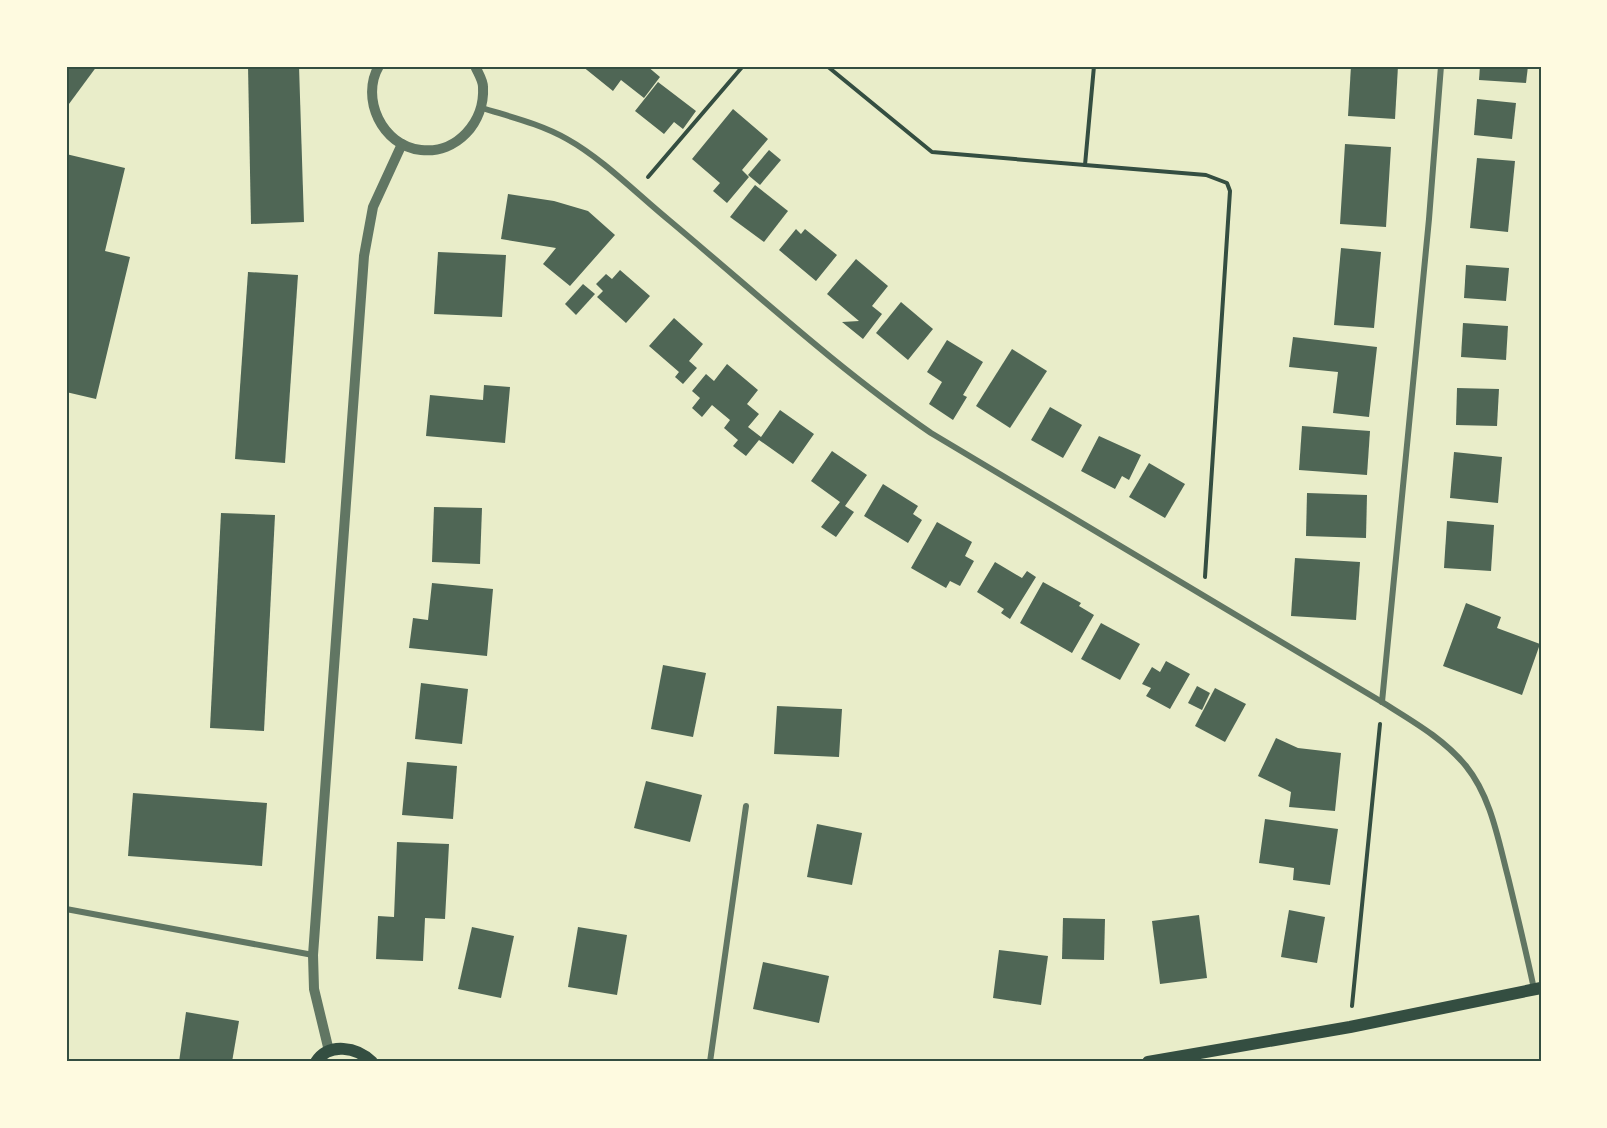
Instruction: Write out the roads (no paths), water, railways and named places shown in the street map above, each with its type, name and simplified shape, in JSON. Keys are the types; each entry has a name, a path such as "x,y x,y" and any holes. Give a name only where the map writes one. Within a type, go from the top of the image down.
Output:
{"main road":[{"path":"1148,1062 1350,1027 1538,988"},
{"path":"315,1062 328,1051 350,1049 364,1054 372,1062"}],"street":[{"path":"379,66 374,74 370,94 375,114 387,132 402,144 419,150 437,149 456,142 472,128 482,108 483,85 475,66"},
{"path":"1382,702 1429,219 1441,66"},
{"path":"482,108 532,124 569,140 635,193 809,342 877,396 960,451 1431,732 1467,767 1482,792 1495,823 1538,988"},
{"path":"328,1051 314,989 313,955 364,256 373,207 402,144"},
{"path":"710,1062 746,806"},
{"path":"66,909 313,955"}]}
